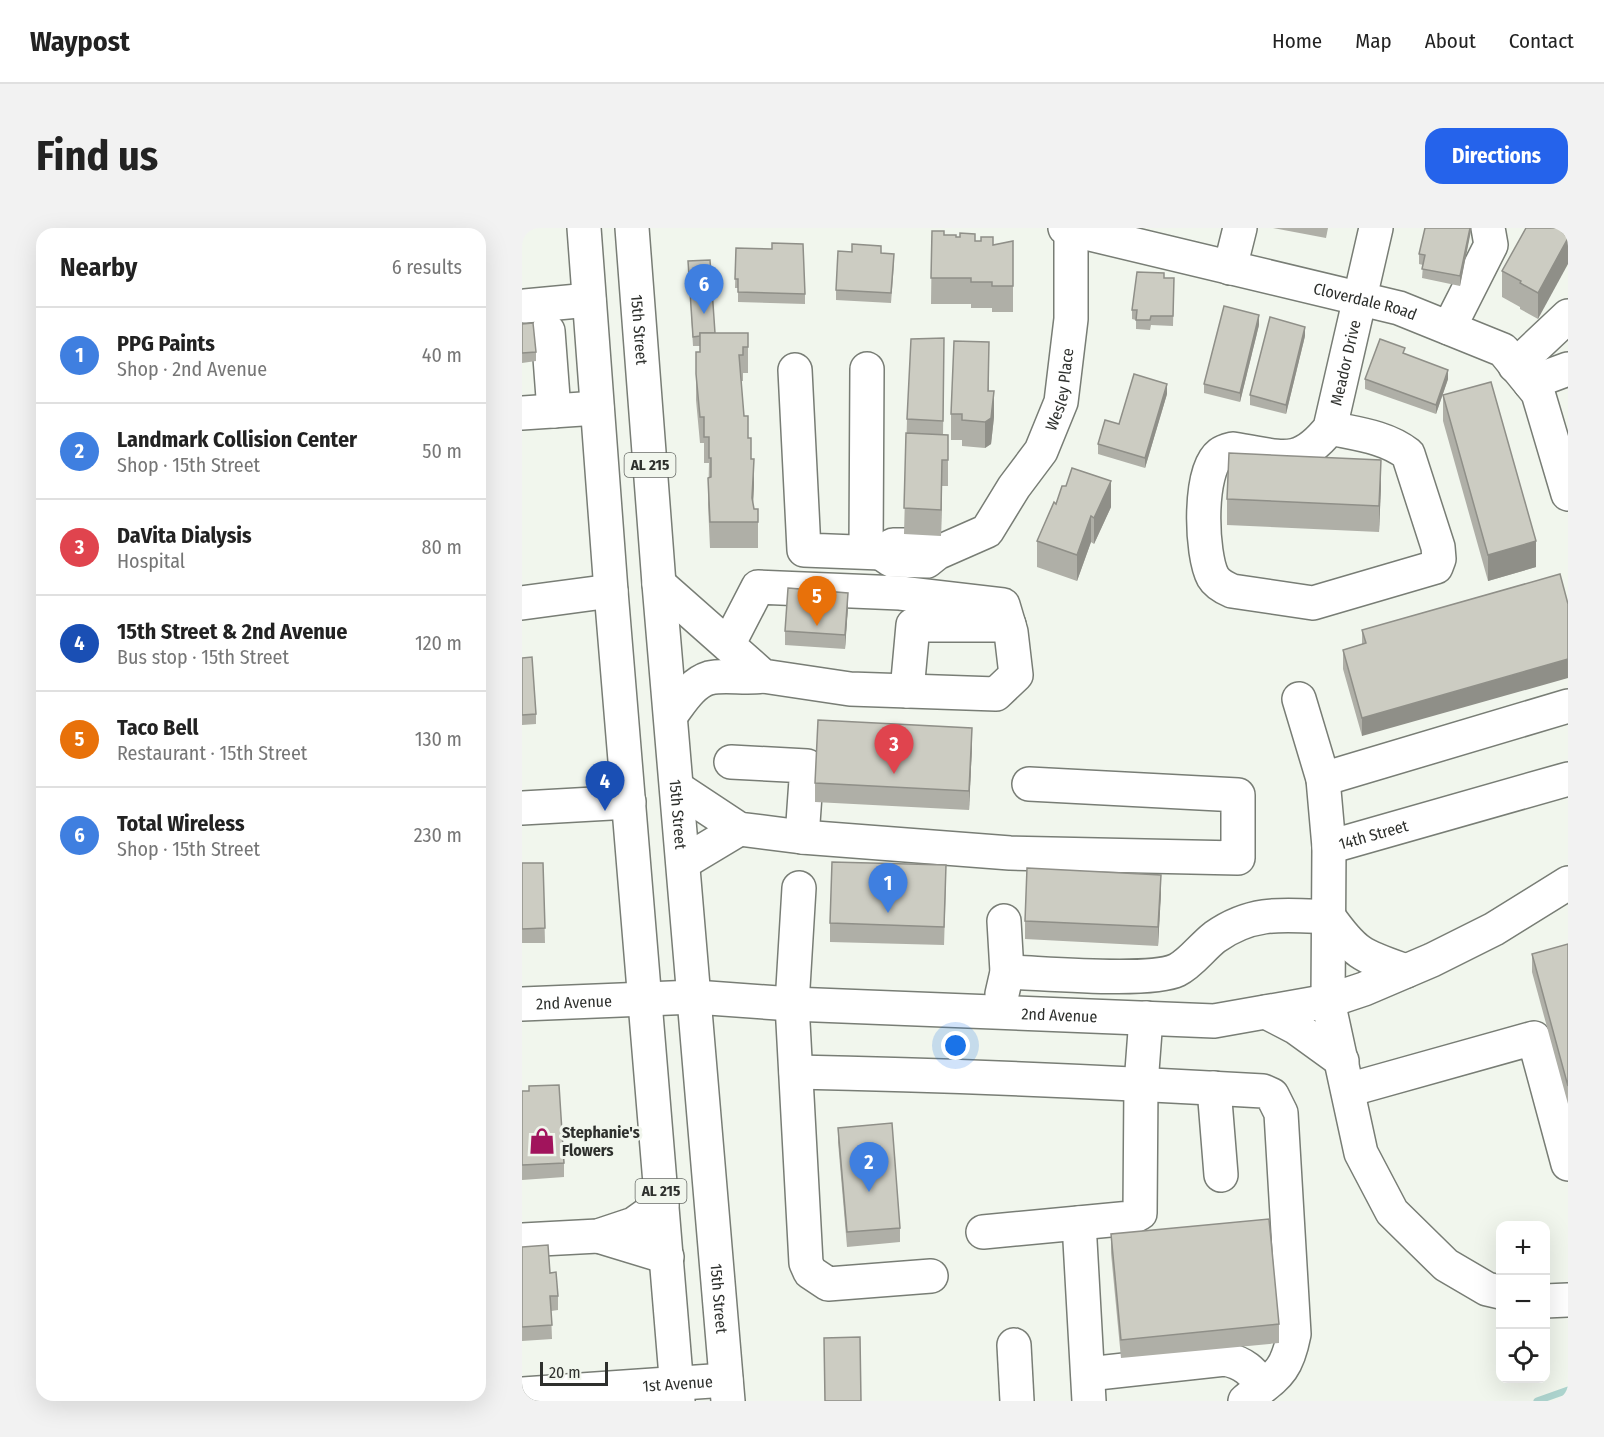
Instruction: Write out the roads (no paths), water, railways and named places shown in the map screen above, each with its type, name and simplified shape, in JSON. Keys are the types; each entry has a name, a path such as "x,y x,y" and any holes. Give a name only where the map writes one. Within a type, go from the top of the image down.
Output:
{"street":[{"name":"AL 215","path":"584,228 611,591 677,1392"},
{"name":"15th Street","path":"632,228 659,584 727,1390"},
{"name":"Cloverdale Road","path":"1069,228 1170,240 1230,268 1399,308 1503,350 1538,393 1568,494"},
{"name":"Wesley Place","path":"874,552 893,545 929,545 937,553 987,531 1014,487 1041,451 1061,402 1071,319 1069,228"},
{"path":"1230,268 1240,228"},
{"name":"Meador Drive","path":"1330,428 1376,228"},
{"path":"1449,328 1491,245 1488,228"},
{"path":"525,306 589,300"},
{"path":"1522,375 1568,316"},
{"path":"593,358 549,346 538,412 597,408"},
{"path":"795,370 804,550 874,552 867,369"},
{"path":"1522,375 1568,369"},
{"path":"1330,428 1377,437 1397,445 1408,454 1438,547 1439,559 1436,567 1313,603 1232,591 1221,586 1214,578 1207,558 1204,531 1206,483 1216,458 1225,451 1233,449 1297,457 1316,446 1330,428"},
{"path":"659,584 763,676"},
{"path":"671,715 688,692 709,678 746,679 763,676 850,689 996,694 1016,675 1009,625 1003,605 900,593 758,587 728,645"},
{"path":"522,603 611,591"},
{"path":"907,691 913,625 1009,625"},
{"path":"1299,699 1323,779 1329,847"},
{"path":"1323,779 1568,706"},
{"path":"731,762 807,766 802,837"},
{"name":"14th Street","path":"1496,1291 1487,1289 1446,1265 1392,1212 1361,1153 1328,1001 1329,847 1568,779"},
{"path":"677,788 739,829 802,837 1010,853 1238,858 1238,795 1029,784"},
{"path":"522,808 629,802"},
{"path":"684,862 739,829"},
{"name":"2nd Avenue","path":"522,1004 695,997 792,1004 1214,1021 1328,1001 1406,971 1494,929 1568,884"},
{"path":"799,888 792,1004 806,1263 810,1272 828,1284 931,1276"},
{"path":"1007,972 1144,976 1177,970 1215,937 1252,918 1290,915 1329,918 1348,945 1367,957 1406,971"},
{"path":"998,1013 1007,972 1004,921"},
{"path":"1266,1012 1295,1027 1345,1076 1533,1038 1568,1164"},
{"path":"983,1232 1131,1218 1140,1213 1141,1084 1146,1018"},
{"path":"796,1072 963,1075 1263,1091 1272,1095 1281,1113 1294,1334 1289,1360 1283,1369 1254,1393 1245,1366 1225,1359 1089,1388 1079,1223"},
{"path":"1214,1088 1221,1175"},
{"path":"522,1240 598,1236 634,1224 662,1204"},
{"path":"598,1236 667,1257"},
{"path":"1550,1301 1568,1299"},
{"path":"1014,1345 1017,1401"},
{"name":"1st Avenue","path":"522,1394 727,1390"}],"waterway":[{"path":"1537,1401 1568,1390"}],"place":[{"name":"Total Wireless","path":"704,314"},
{"name":"Taco Bell","path":"817,626"},
{"name":"DaVita Dialysis","path":"894,774"},
{"name":"15th Street & 2nd Avenue","path":"605,811"},
{"name":"PPG Paints","path":"888,913"},
{"name":"Stephanie's Flowers","path":"542,1141"},
{"name":"Landmark Collision Center","path":"869,1192"}]}
